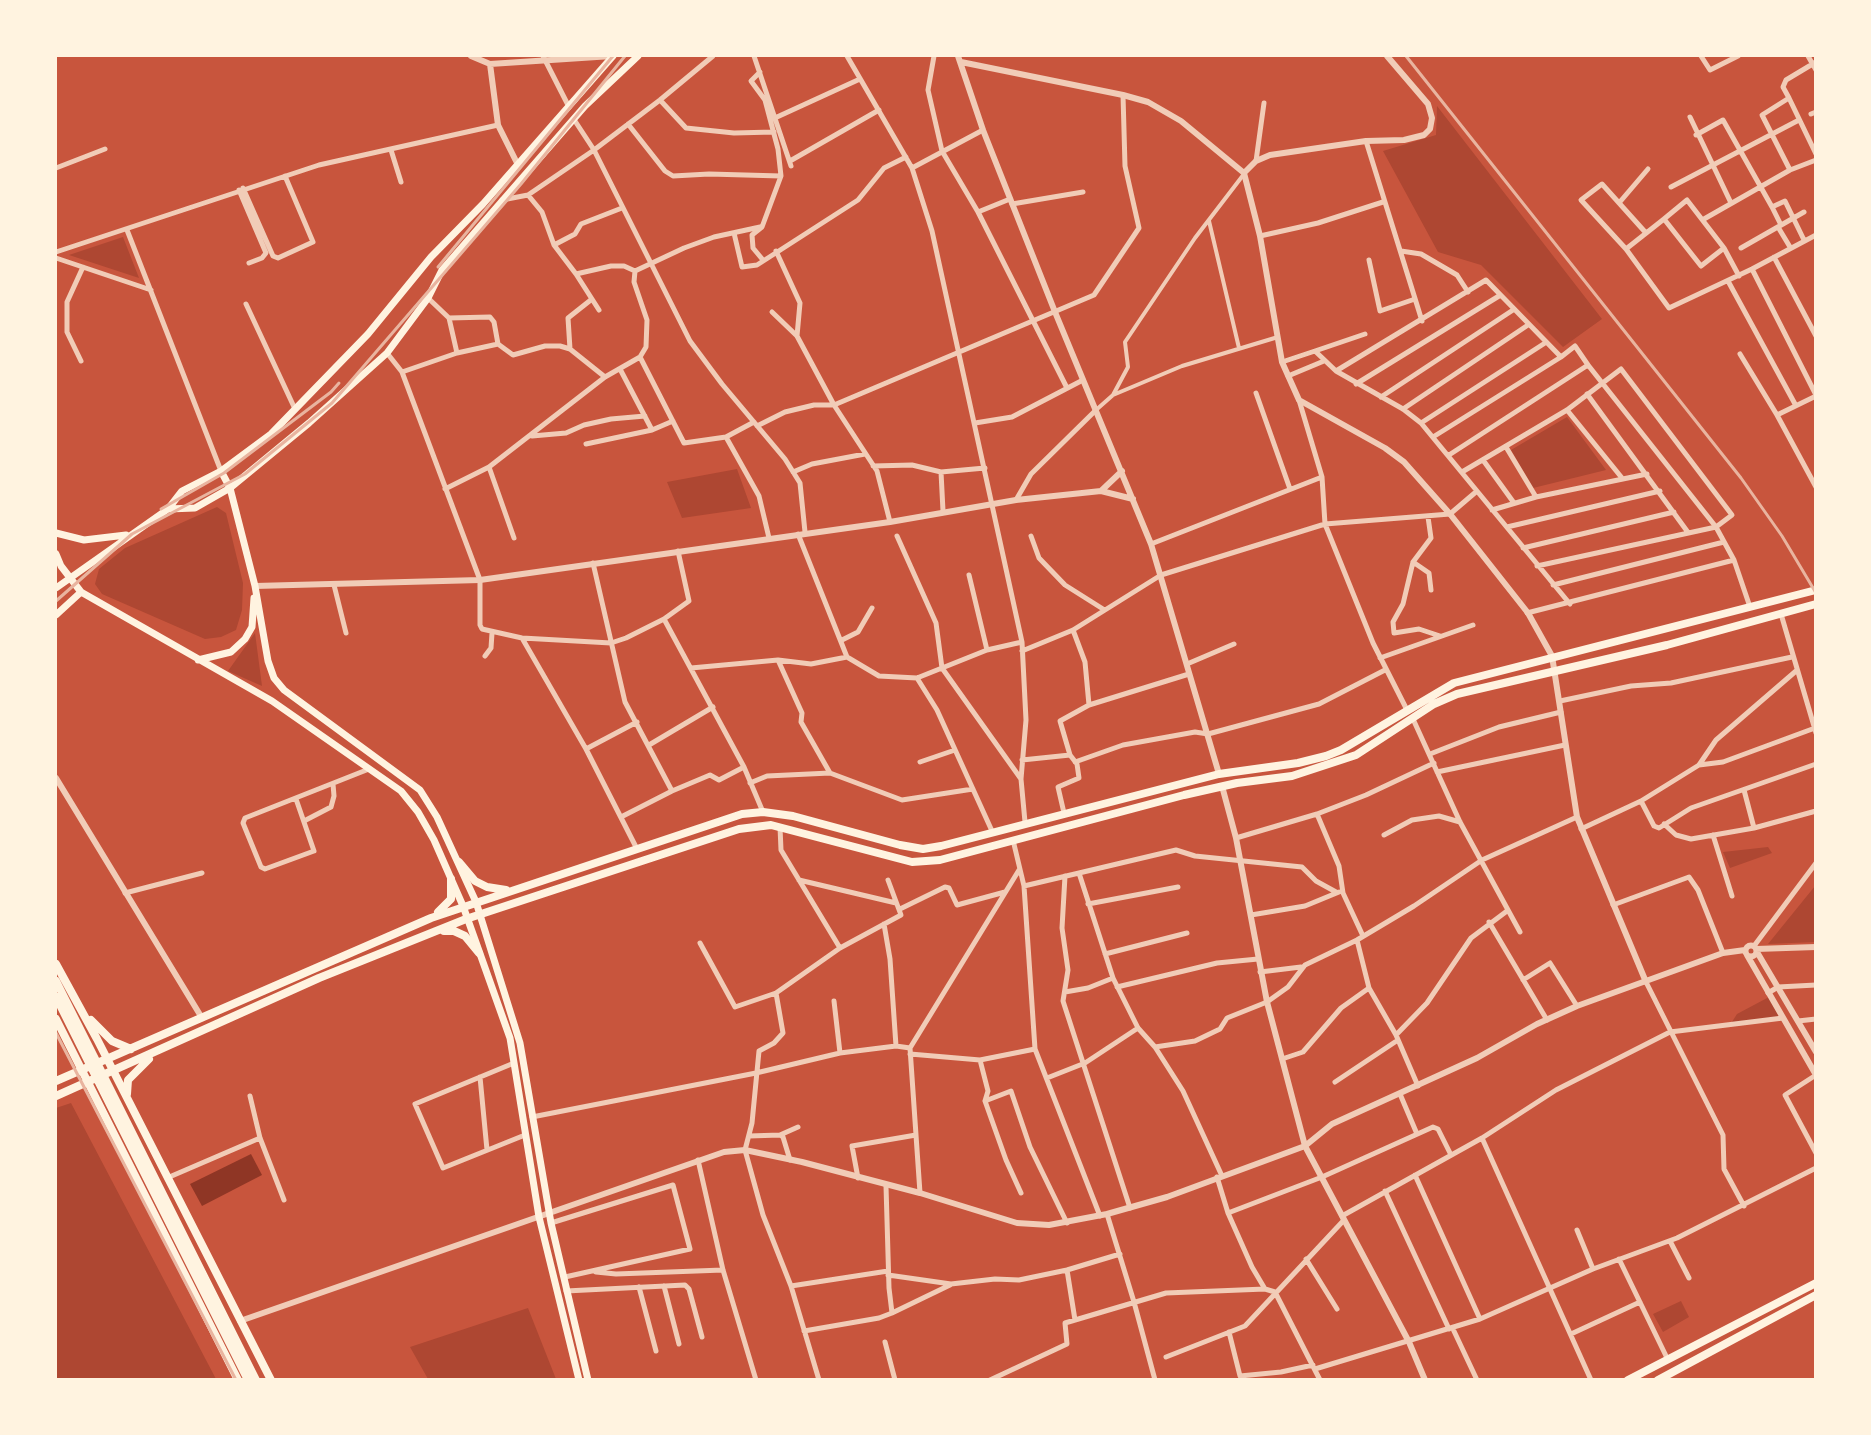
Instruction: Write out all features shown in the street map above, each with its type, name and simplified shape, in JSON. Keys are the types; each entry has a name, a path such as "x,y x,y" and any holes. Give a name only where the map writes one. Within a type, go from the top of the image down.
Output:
{"main road":[{"path":"56,588 68,577 168,509 182,491 221,471 260,444 368,334 431,257 483,204 613,56"},
{"path":"168,509 195,508 230,488 309,423 387,353 428,298 442,270 575,121 585,106 638,56"},
{"path":"483,204 493,213"},
{"path":"221,471 230,488 255,586 270,669 284,690 412,783 437,817 476,902 516,1025 551,1223 588,1380"},
{"path":"56,533 84,540 100,540 131,534"},
{"path":"56,554 68,577 81,592 272,701 400,791 418,812 463,906 510,1038 539,1217 579,1380"},
{"path":"198,660 231,652 246,639 252,627 255,586"},
{"path":"56,1081 430,918 742,814 763,812 793,816 900,845 923,849 941,846 1025,822 1219,774 1298,763 1326,756 1454,682 1815,590"},
{"path":"56,615 81,592"},
{"path":"56,1096 320,978 466,919 739,829 758,826 780,827 897,859 912,862 940,860 1222,786 1292,776 1356,754 1434,704 1457,694 1556,671 1815,604"},
{"path":"1362,737 1368,747"},
{"path":"897,859 900,845"},
{"path":"459,861 475,882 487,888 512,890"},
{"path":"430,918 451,899 451,879"},
{"path":"435,932 459,932 478,953"},
{"path":"56,964 114,1072 271,1380"},
{"path":"56,981 256,1380"},
{"path":"56,997 248,1380"},
{"path":"80,1008 103,1034 131,1049"},
{"path":"56,1019 238,1380"},
{"path":"127,1099 128,1080 156,1052"},
{"path":"137,1177 161,1165"},
{"path":"1628,1380 1815,1283"},
{"path":"1658,1380 1815,1295"},
{"path":"203,1308 228,1297"}],"street":[{"path":"471,56 490,64 613,56"},
{"path":"489,56 498,125 518,165"},
{"path":"502,201 528,195 594,150 713,56"},
{"path":"754,56 777,117 791,164 879,110"},
{"path":"847,56 912,168 932,231 1022,642 1026,720 1021,779 1025,822"},
{"path":"934,56 928,90 942,151 978,212 1067,388"},
{"path":"1113,395 1128,367 1125,342 1209,220 1256,160 1270,154 1366,141 1413,139 1430,129 1432,118 1428,104 1387,56"},
{"path":"1701,56 1710,70 1738,56"},
{"path":"1808,56 1815,65 1784,82 1783,87 1815,154"},
{"path":"958,58 1148,102 1181,121 1244,173 1260,236 1282,362 1299,400 1322,477 1325,524 1385,670 1407,710"},
{"path":"958,58 983,130 1054,312 1122,471 1150,544 1219,774"},
{"path":"544,59 569,107"},
{"path":"760,72 752,81 765,100 774,132 781,176 762,227 752,236 752,241 763,260"},
{"path":"777,117 861,79"},
{"path":"640,357 684,443 726,437 785,412 814,405 834,405 957,351 1094,295 1139,228 1125,166 1123,95"},
{"path":"1788,98 1762,115 1770,135 1790,170"},
{"path":"660,100 686,128 734,133 774,132"},
{"path":"1256,160 1264,103"},
{"path":"1690,117 1696,135 1731,203"},
{"path":"1696,135 1724,120 1772,207 1790,248"},
{"path":"1671,187 1799,120"},
{"path":"575,121 594,150 690,341 800,483 801,533 816,583 842,640 847,657"},
{"path":"628,124 665,171 673,176 709,174 781,176"},
{"path":"56,252 319,165 498,125"},
{"path":"912,168 983,130"},
{"path":"1366,141 1383,202 1401,251 1422,321"},
{"path":"56,168 105,150"},
{"path":"391,150 400,182"},
{"path":"734,233 742,267 751,267 858,200 884,168 906,157"},
{"path":"1704,219 1790,170 1815,160"},
{"path":"1619,203 1648,169"},
{"path":"241,189 273,256 279,258 313,242 285,176"},
{"path":"1646,233 1602,184 1581,200 1626,249 1669,308 1739,276 1815,235"},
{"path":"241,189 266,253 262,258 249,263"},
{"path":"978,212 1011,202 1083,192"},
{"path":"528,195 542,212 554,245 599,310"},
{"path":"1626,249 1687,200 1704,219 1724,248 1739,276"},
{"path":"1772,207 1785,201 1804,240"},
{"path":"1260,236 1318,223 1383,202"},
{"path":"554,245 575,234 581,225 622,208"},
{"path":"1741,248 1804,212"},
{"path":"1664,219 1701,266 1724,248"},
{"path":"1209,220 1239,348"},
{"path":"635,271 649,263 714,237 762,227"},
{"path":"127,230 221,471"},
{"path":"776,251 800,303 797,336"},
{"path":"1401,251 1421,254 1457,275 1468,292"},
{"path":"1773,257 1815,336"},
{"path":"56,258 151,290"},
{"path":"1369,260 1380,311 1415,299"},
{"path":"576,274 611,266 624,266 635,271"},
{"path":"81,361 67,332 67,302 83,267"},
{"path":"1752,269 1815,395 1777,415"},
{"path":"445,489 489,467 532,436 605,377 640,357 646,347 647,320 634,282 635,271"},
{"path":"1336,371 1422,321 1486,280 1499,296 1561,357"},
{"path":"1728,281 1795,404"},
{"path":"1356,384 1499,296"},
{"path":"428,298 449,318 457,353"},
{"path":"570,349 568,318 592,299"},
{"path":"246,304 295,409"},
{"path":"1381,396 1513,310"},
{"path":"772,312 797,336 834,405 873,466 879,478 890,522"},
{"path":"449,318 490,317 494,322 498,344 513,355 552,345 570,349 605,377"},
{"path":"1403,409 1528,325"},
{"path":"1282,362 1365,334"},
{"path":"1016,500 1031,474 1113,395 1182,366 1279,337"},
{"path":"1421,423 1545,343"},
{"path":"402,372 457,353 498,344"},
{"path":"1433,437 1561,357 1575,345 1716,527 1734,560 1750,607"},
{"path":"1315,351 1336,371 1403,409 1421,423 1569,604"},
{"path":"387,353 402,372 480,580 480,625 486,632 522,638 611,643 626,639 664,619 689,601 678,550"},
{"path":"1740,354 1777,415 1815,487"},
{"path":"1288,376 1324,361"},
{"path":"1449,455 1588,364"},
{"path":"620,369 652,430"},
{"path":"1462,472 1567,410 1621,369 1732,515 1716,527 1687,531 1537,566"},
{"path":"975,423 1012,417 1083,380"},
{"path":"1256,393 1290,489"},
{"path":"1587,394 1687,531"},
{"path":"1299,400 1385,448 1404,462 1450,514 1527,613 1552,656 1577,817 1581,829 1646,981 1723,1135 1724,1169 1744,1206"},
{"path":"1567,410 1622,478"},
{"path":"532,436 566,433 584,425 611,419 645,416"},
{"path":"586,444 652,430 673,422"},
{"path":"726,437 759,496 769,538"},
{"path":"1506,447 1536,497"},
{"path":"793,472 812,464 865,454"},
{"path":"1483,460 1514,503"},
{"path":"873,466 912,465 941,472 985,468"},
{"path":"489,467 514,538"},
{"path":"1101,491 1122,471"},
{"path":"941,472 943,511"},
{"path":"1492,510 1536,497 1647,474"},
{"path":"1150,544 1322,477"},
{"path":"255,586 480,580 678,550 890,522 1016,500 1101,491 1133,499"},
{"path":"1022,651 1073,630 1103,609 1161,575 1325,524 1450,514 1477,491"},
{"path":"1507,527 1660,491"},
{"path":"1523,548 1674,512"},
{"path":"1428,517 1431,538 1413,562 1403,604 1393,622 1394,633 1419,629 1440,636"},
{"path":"897,536 936,623 942,668 1021,779"},
{"path":"1031,536 1039,558 1065,585 1103,609"},
{"path":"1553,585 1724,542"},
{"path":"1527,613 1734,560"},
{"path":"1413,562 1429,573 1431,590"},
{"path":"593,563 625,702 672,791"},
{"path":"969,575 987,650"},
{"path":"334,585 346,633"},
{"path":"842,640 858,632 872,608"},
{"path":"1699,765 1723,762 1815,730 1781,614"},
{"path":"664,619 744,767 763,812"},
{"path":"1380,658 1473,625"},
{"path":"1073,630 1085,662 1089,705"},
{"path":"485,656 491,648 492,633"},
{"path":"522,638 586,749 637,849"},
{"path":"691,668 778,660 811,664 847,657 879,676 917,678 987,650 1022,642"},
{"path":"1187,664 1234,644"},
{"path":"1560,700 1631,686 1671,683 1792,657"},
{"path":"778,660 802,713 801,722 830,774"},
{"path":"1076,762 1123,744 1195,732 1208,734 1319,704 1385,670"},
{"path":"1581,829 1641,801 1699,765 1716,740 1796,671"},
{"path":"1065,813 1059,787 1079,778 1076,762 1070,755 1060,721 1089,705 1189,674"},
{"path":"917,678 937,710 992,831"},
{"path":"649,745 713,707"},
{"path":"1430,754 1499,727 1561,711"},
{"path":"1413,719 1460,822 1520,932"},
{"path":"586,749 637,722"},
{"path":"1437,772 1565,745"},
{"path":"920,762 955,750"},
{"path":"1022,760 1070,755"},
{"path":"1236,838 1317,814 1366,795 1434,763"},
{"path":"1641,801 1654,826 1659,828 1691,808 1815,764"},
{"path":"621,817 710,775 718,780 744,767"},
{"path":"296,800 314,851 265,869 261,867 243,820 369,769"},
{"path":"750,783 767,776 830,774 902,800 973,789"},
{"path":"56,778 202,1018"},
{"path":"304,821 331,807 334,796 333,784"},
{"path":"1222,786 1236,838 1260,972 1305,1146 1409,1342 1425,1380"},
{"path":"1744,790 1754,828"},
{"path":"1664,824 1686,839 1754,828 1815,811"},
{"path":"1317,814 1339,866 1344,893 1363,936"},
{"path":"1384,835 1412,820 1439,816 1460,822"},
{"path":"1260,972 1301,967 1357,940 1414,906 1482,860 1577,817"},
{"path":"780,827 781,850 840,948"},
{"path":"1713,835 1732,896"},
{"path":"1013,840 1024,886 1035,1049 1120,1254 1155,1380"},
{"path":"1024,886 1176,850 1195,856 1302,867 1316,881 1336,892 1344,893"},
{"path":"1755,949 1815,863"},
{"path":"920,1193 910,1051 1019,870"},
{"path":"125,893 202,873"},
{"path":"1079,873 1117,987 1138,1028 1155,1047 1184,1090 1219,1177 1228,1213 1252,1268 1265,1289"},
{"path":"1065,876 1062,928 1068,970 1063,1001 1130,1208"},
{"path":"1612,905 1691,878 1724,953"},
{"path":"799,880 896,903"},
{"path":"700,943 735,1007 776,993 840,948 900,916 900,909 888,880"},
{"path":"900,909 945,887 949,888 957,905 1005,892"},
{"path":"1088,904 1178,887"},
{"path":"1251,915 1305,906 1336,892"},
{"path":"1335,1082 1397,1037 1427,1003 1471,938 1489,922 1507,911"},
{"path":"1489,922 1547,1020"},
{"path":"884,924 890,959 896,1047"},
{"path":"1105,954 1187,933"},
{"path":"1357,940 1369,988 1397,1037 1418,1086"},
{"path":"1746,952 1749,946 1755,949 1815,947"},
{"path":"1755,949 1815,1052"},
{"path":"240,1321 724,1152 745,1150 790,1160 920,1193 1017,1223 1049,1226 1103,1215 1167,1197 1305,1146 1332,1124 1477,1058 1577,1006 1724,953 1746,952"},
{"path":"1746,952 1815,1075 1785,1095 1815,1153"},
{"path":"1117,987 1217,963 1258,960"},
{"path":"1523,980 1550,963 1577,1006"},
{"path":"1155,1047 1195,1041 1220,1029 1227,1018 1267,1002 1288,987 1301,967"},
{"path":"1065,992 1088,988 1113,978"},
{"path":"1768,993 1778,987 1815,985"},
{"path":"1282,1059 1304,1052 1341,1008 1369,988"},
{"path":"776,993 783,1033 774,1043 759,1051 749,1136 745,1150 763,1215 791,1286 819,1380"},
{"path":"834,1001 840,1053"},
{"path":"1166,1357 1245,1326 1343,1218 1385,1191 1482,1138 1556,1090 1670,1032 1783,1018"},
{"path":"1798,1021 1815,1019"},
{"path":"1047,1078 1084,1063 1138,1028"},
{"path":"532,1117 756,1073 840,1053 896,1047 910,1051 980,1060 1035,1049"},
{"path":"980,1060 988,1092 985,1101 1006,1160 1022,1193"},
{"path":"514,1063 415,1104 443,1168 525,1135"},
{"path":"480,1077 487,1150"},
{"path":"985,1101 1011,1091 1030,1147 1067,1223"},
{"path":"1400,1094 1418,1134"},
{"path":"249,1096 260,1138 284,1200"},
{"path":"1228,1213 1322,1177 1436,1126 1451,1155"},
{"path":"749,1136 780,1134 798,1127"},
{"path":"780,1134 790,1160"},
{"path":"858,1178 852,1146 916,1135"},
{"path":"167,1178 260,1138"},
{"path":"1482,1138 1591,1380"},
{"path":"698,1160 723,1270 756,1380"},
{"path":"1228,1332 1241,1378 1314,1367 1409,1342 1480,1319 1593,1269 1670,1241 1744,1206 1815,1168"},
{"path":"1415,1175 1480,1319"},
{"path":"551,1223 674,1185 690,1249 565,1277"},
{"path":"886,1186 888,1273 892,1313"},
{"path":"1385,1191 1477,1380"},
{"path":"1577,1230 1593,1269"},
{"path":"1670,1241 1689,1278"},
{"path":"791,1286 888,1273 951,1284 995,1279 1019,1280 1067,1270 1120,1254"},
{"path":"1306,1259 1337,1309"},
{"path":"1619,1259 1668,1361"},
{"path":"589,1272 616,1274 723,1270"},
{"path":"1067,1270 1075,1320"},
{"path":"804,1331 879,1318 951,1284"},
{"path":"664,1286 679,1344"},
{"path":"566,1292 639,1287 688,1287 702,1337"},
{"path":"639,1287 656,1352"},
{"path":"990,1380 1067,1344 1065,1323 1166,1293 1265,1289 1275,1292 1320,1380"},
{"path":"1572,1334 1640,1302"},
{"path":"885,1342 895,1380"}],"shaded area":[{"path":"1437,106 1602,319 1563,347 1481,265 1438,252 1383,151 1436,135"},
{"path":"123,237 139,278 69,255"},
{"path":"1567,417 1606,470 1533,488 1511,450"},
{"path":"737,469 751,508 682,518 667,482"},
{"path":"217,507 226,513 243,583 242,610 236,630 221,637 205,639 102,594 95,584 99,569 125,548"},
{"path":"255,633 262,686 228,671"},
{"path":"1768,847 1772,853 1730,868 1723,852"},
{"path":"1815,886 1815,942 1768,944"},
{"path":"1769,997 1779,1017 1730,1025 1737,1014"},
{"path":"71,1103 216,1379 56,1379 56,1108"},
{"path":"251,1154 262,1175 202,1206 190,1184"},
{"path":"1681,1301 1689,1317 1663,1332 1653,1314"},
{"path":"528,1308 556,1379 428,1379 410,1347"}],"railway":[{"path":"438,267 613,56"},
{"path":"56,601 132,534 245,474 332,403 521,184 625,56"},
{"path":"1406,56 1741,478 1782,536 1816,593"},
{"path":"161,509 224,473 331,392 339,383"},
{"path":"56,1033 236,1380"}]}
